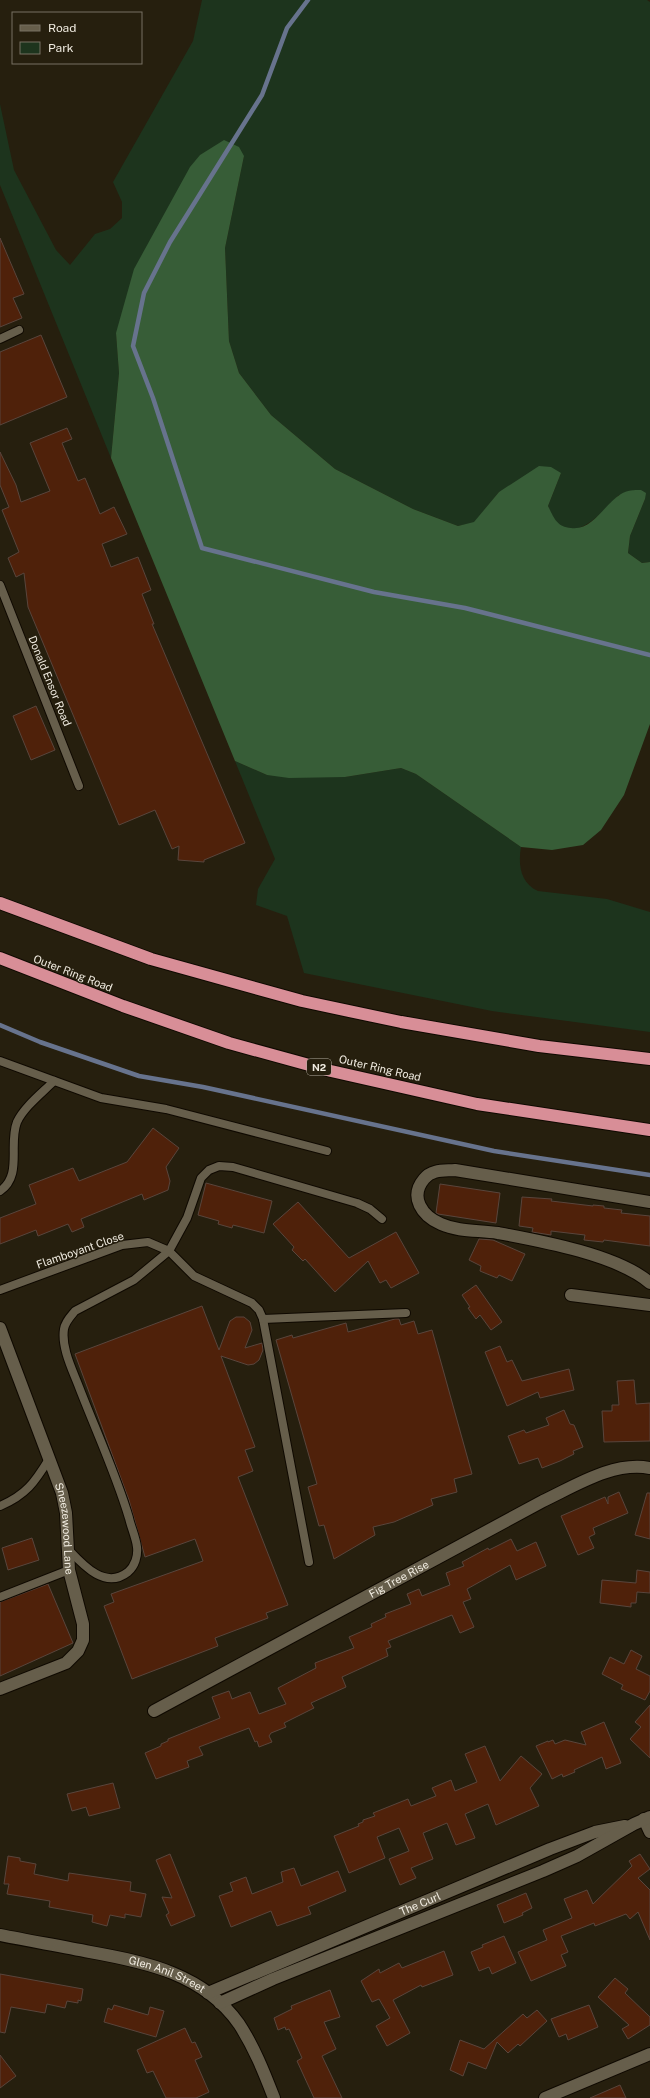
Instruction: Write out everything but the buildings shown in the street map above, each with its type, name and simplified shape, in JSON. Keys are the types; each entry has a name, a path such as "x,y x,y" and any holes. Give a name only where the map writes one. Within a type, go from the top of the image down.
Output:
{"highway":[{"path":"0,903 68,930 152,959 302,1001 401,1022 539,1046 650,1059"},
{"name":"Outer Ring Road","path":"0,958 123,1006 229,1044 302,1063 477,1104 650,1130"}],"street":[{"path":"650,1202 455,1170 434,1171 425,1177 417,1194 419,1205 427,1216 441,1224 462,1230 498,1233 602,1258 623,1265 650,1283"},
{"path":"571,1295 650,1305"},
{"name":"Sneezewood Lane","path":"0,1328 62,1493 66,1513 69,1570 83,1624 83,1640 78,1651 66,1663 0,1689"},
{"name":"Fig Tree Rise","path":"154,1711 543,1501 588,1479 616,1469 650,1468"},
{"path":"643,1820 650,1832"},
{"name":"The Curl","path":"208,1993 550,1849 595,1832 643,1820"},
{"name":"The Curl","path":"220,2003 274,1979 543,1871 599,1844 643,1820"},
{"name":"Glen Anil Street","path":"0,1935 138,1961 167,1970 193,1982 220,2003 238,2023 251,2044 274,2098"},
{"path":"545,2098 650,2054"}],"lane":[{"path":"0,339 19,330"},
{"name":"Donald Ensor Road","path":"0,585 79,786"},
{"path":"0,1061 101,1098 166,1109 327,1151"},
{"path":"0,1191 10,1180 13,1171 14,1132 18,1120 54,1081"},
{"path":"67,1548 86,1569 101,1577 112,1578 123,1576 132,1569 136,1560 137,1547 124,1502 71,1366 65,1342 64,1329 68,1319 75,1312 134,1280 169,1251 187,1218 201,1178 209,1170 219,1166 233,1167 357,1203 370,1209 382,1220"},
{"name":"Flamboyant Close","path":"0,1290 122,1245 148,1242 169,1251"},
{"path":"169,1251 194,1276 252,1303 259,1310 263,1320 309,1562"},
{"path":"263,1320 406,1314"},
{"path":"0,1506 24,1494 35,1481 49,1459"},
{"path":"0,1597 69,1570"}],"green space":[{"path":"202,0 647,0 650,2 650,562 642,563 628,553 630,536 645,499 619,495 589,523 580,528 571,530 563,528 555,521 548,506 561,473 499,492 474,523 458,526 413,509 335,469 271,415 239,373 229,341 225,248 244,156 116,333 119,373 111,458 0,185 0,104 14,170 56,250 70,265 95,234 110,229 122,218 122,202 113,182 193,41"},
{"path":"224,140 239,147 244,156 225,248 229,341 239,373 271,415 335,469 413,509 458,526 474,522 499,492 539,466 551,467 561,473 548,506 556,521 562,526 579,528 586,525 598,516 615,498 623,493 631,490 641,490 646,493 630,536 628,553 642,563 650,562 650,724 624,795 601,830 583,845 552,850 521,847 416,774 401,768 345,777 289,778 267,775 235,761 111,458 119,373 116,333 134,269 190,167 200,155"},
{"path":"235,761 267,775 345,777 401,768 416,774 521,847 520,866 524,878 532,888 538,891 607,899 650,912 650,1032 492,1011 304,973 287,916 256,905 258,889 275,859"}],"waterway":[{"path":"308,0 287,28 262,95 170,242 144,293 133,346 153,398 202,548 374,592 465,608 650,655"},
{"path":"0,1025 40,1042 139,1076 203,1087 494,1151 650,1175"}]}
